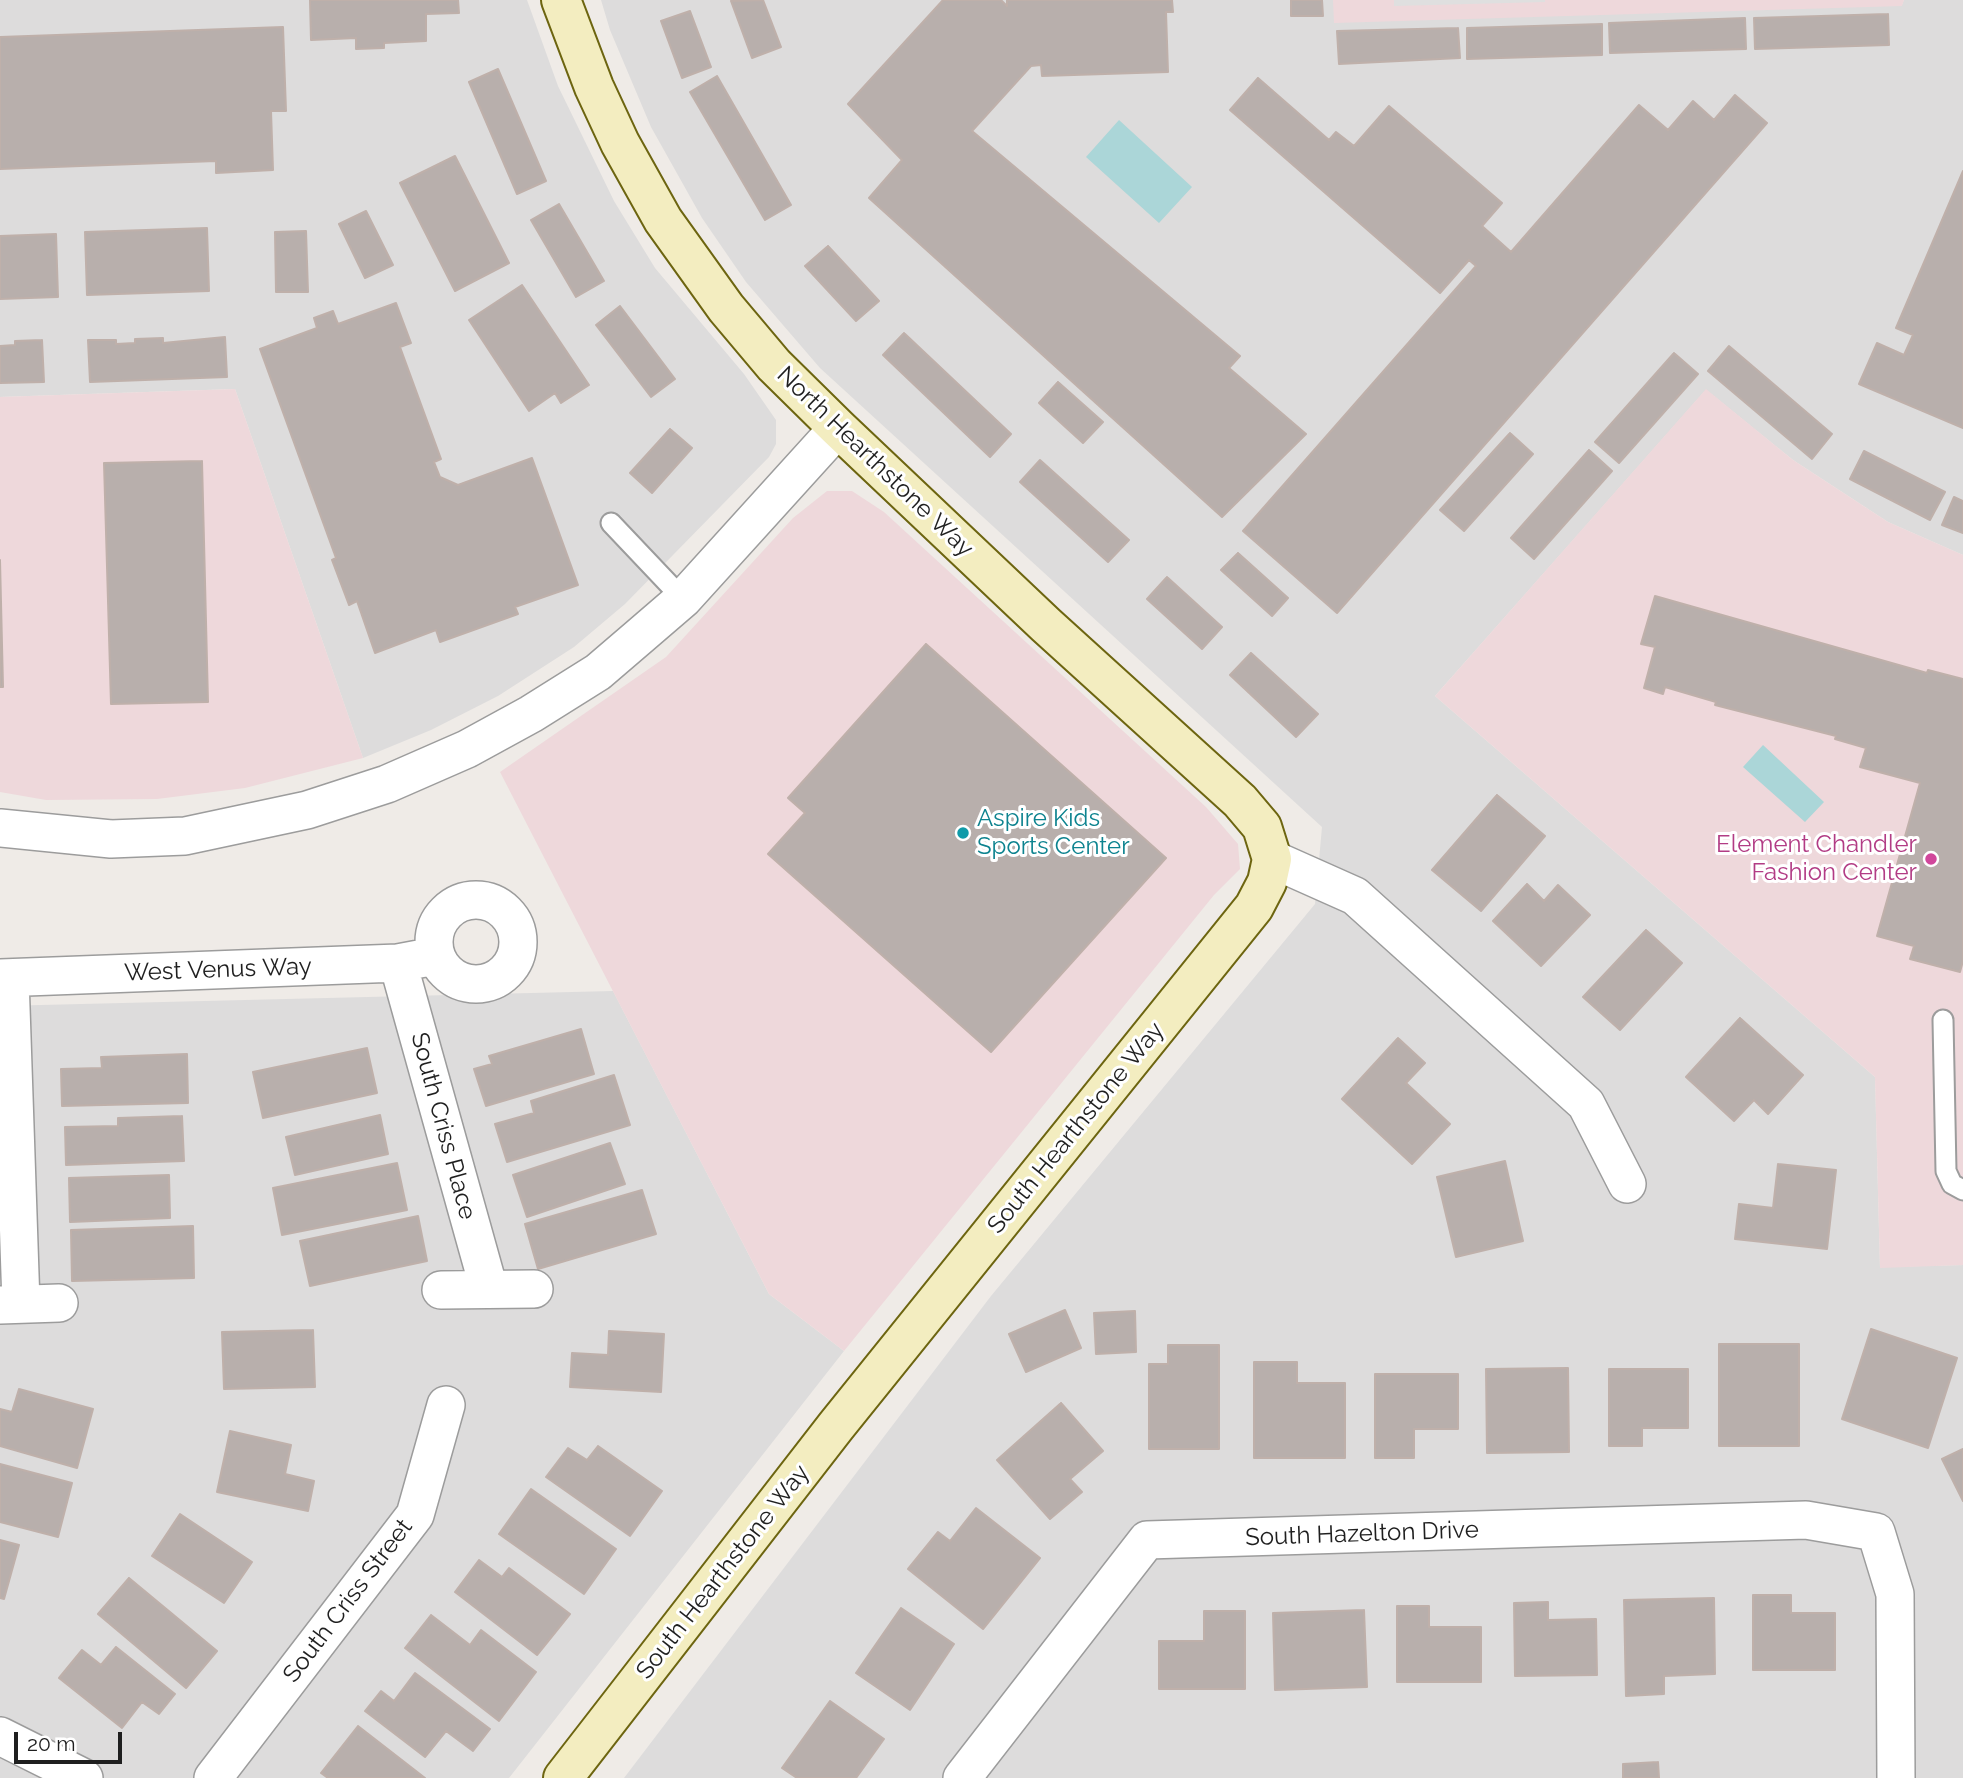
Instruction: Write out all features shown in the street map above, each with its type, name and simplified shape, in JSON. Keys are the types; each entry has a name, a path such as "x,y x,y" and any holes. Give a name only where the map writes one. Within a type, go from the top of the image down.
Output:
{"street":[{"name":"North Hearthstone Way","path":"561,0 594,88 621,143 678,243 774,365 1046,625 1240,801 1262,827 1272,859"},
{"path":"0,828 111,839 185,836 251,824 360,793 467,749 531,715 598,672 683,599 838,428"},
{"path":"1272,859 1355,896 1587,1104 1627,1184"},
{"name":"South Hearthstone Way","path":"563,1778 836,1426 1254,907 1267,883 1272,859"},
{"name":"West Venus Way","path":"5,978 398,962 435,956"},
{"name":"South Criss Place","path":"398,962 489,1289"},
{"path":"5,978 10,1304 59,1303"},
{"path":"441,1290 534,1289"},
{"name":"South Criss Street","path":"213,1778 415,1515 446,1405"},
{"name":"South Hazelton Drive","path":"962,1778 1147,1541 1806,1520 1876,1532 1895,1594 1896,1778"},
{"path":"0,1736 84,1778"}],"lane":[{"path":"611,523 683,599"},
{"path":"1943,1020 1945,1171 1952,1184 1963,1190"}],"shaded area":[{"path":"0,0 527,0 558,86 614,201 655,268 744,374 776,420 776,444 769,457 625,604 574,647 498,696 431,730 363,758 235,389 0,397"},
{"path":"601,0 1333,0 1901,6 1904,0 1963,0 1963,555 1888,522 1793,460 1706,390 1435,696 1875,1077 1880,1267 1963,1265 1963,1778 624,1778 991,1296 1315,904 1322,827 820,368 746,282 702,218 651,127 610,30"},
{"path":"1333,0 1904,0 1902,6 1334,23"},
{"path":"1394,0 1545,0 1545,2 1394,6"},
{"path":"235,389 363,758 245,788 157,799 46,800 0,792 0,397"},
{"path":"1706,389 1793,460 1888,522 1963,555 1963,1265 1880,1268 1875,1077 1435,696"},
{"path":"827,491 852,491 884,512 1206,807 1238,844 1240,869 1214,895 844,1351 769,1294 500,772 666,657 793,518"},
{"path":"613,991 769,1294 844,1351 509,1778 0,1778 0,1006"}],"water":[{"path":"1119,120 1192,187 1159,223 1086,157"},
{"path":"1763,745 1824,802 1805,822 1743,767"}],"building":[{"path":"310,0 458,0 459,13 426,14 426,41 384,43 384,48 356,49 356,38 311,40"},
{"path":"763,0 781,47 752,58 731,1"},
{"path":"943,0 1001,0 1007,6 1007,0 1172,0 1173,12 1166,12 1168,72 1042,76 1041,65 1031,66 972,131 1240,356 1229,368 1306,434 1222,517 869,198 902,160 848,104"},
{"path":"1291,0 1322,0 1323,16 1291,16"},
{"path":"690,11 711,67 682,78 661,21"},
{"path":"1888,14 1889,45 1755,49 1754,18"},
{"path":"1745,18 1746,49 1610,53 1609,23"},
{"path":"1602,24 1602,55 1467,59 1467,28"},
{"path":"283,27 286,111 271,111 273,170 216,173 216,161 0,169 0,37"},
{"path":"1458,28 1460,58 1339,64 1337,31"},
{"path":"498,69 546,181 517,194 469,82"},
{"path":"717,76 791,205 765,220 690,92"},
{"path":"1258,78 1329,140 1336,132 1354,146 1389,106 1502,203 1482,226 1511,252 1639,105 1668,130 1693,101 1714,120 1735,95 1767,123 1337,613 1243,531 1476,266 1469,260 1440,293 1230,110"},
{"path":"455,156 509,263 455,291 400,183"},
{"path":"1963,171 1963,428 1859,384 1877,343 1904,355 1913,335 1896,328"},
{"path":"559,204 604,281 576,297 531,220"},
{"path":"366,211 393,265 365,278 339,224"},
{"path":"207,228 209,291 87,295 85,232"},
{"path":"306,231 308,292 276,292 275,232"},
{"path":"56,234 58,297 0,299 0,236"},
{"path":"828,246 879,301 856,321 805,266"},
{"path":"522,285 589,385 561,403 555,393 529,411 469,320"},
{"path":"396,303 411,343 400,347 441,459 434,462 440,477 458,485 532,458 578,585 515,607 518,614 440,642 436,630 375,653 357,601 349,605 332,560 336,558 260,349 317,328 314,318 333,311 338,324"},
{"path":"620,306 675,379 651,397 596,325"},
{"path":"904,333 1011,434 990,457 883,355"},
{"path":"225,337 227,377 90,382 88,340 116,340 116,344 135,343 135,339 163,338 163,343"},
{"path":"42,340 44,382 0,383 0,346 15,345 15,341"},
{"path":"1729,346 1832,434 1812,459 1708,371"},
{"path":"1674,353 1698,374 1619,463 1595,442"},
{"path":"1058,382 1103,422 1083,443 1039,403"},
{"path":"670,429 692,448 652,493 630,473"},
{"path":"1510,433 1533,454 1464,531 1440,510"},
{"path":"1589,450 1612,471 1534,559 1511,538"},
{"path":"1864,451 1945,492 1930,520 1850,479"},
{"path":"1040,460 1129,540 1108,562 1020,482"},
{"path":"202,461 208,702 111,704 104,463"},
{"path":"1954,497 1963,501 1963,533 1942,525"},
{"path":"1238,553 1288,598 1272,616 1221,570"},
{"path":"0,560 3,687 0,687"},
{"path":"1167,577 1222,627 1202,649 1147,599"},
{"name":"Element Chandler Fashion Center","path":"1655,596 1927,673 1928,670 1963,679 1963,961 1960,972 1910,959 1914,946 1877,936 1920,783 1860,767 1866,748 1835,739 1836,736 1715,705 1716,702 1665,687 1663,694 1644,688 1655,647 1641,644"},
{"name":"Aspire Kids Sports Center","path":"926,644 1166,858 991,1052 768,854 805,813 788,798"},
{"path":"1251,653 1318,714 1296,737 1230,675"},
{"path":"1497,795 1545,836 1481,911 1432,870"},
{"path":"1527,884 1544,901 1558,885 1590,915 1541,966 1493,921"},
{"path":"1646,930 1682,963 1620,1030 1583,997"},
{"path":"1740,1018 1803,1075 1768,1114 1754,1100 1734,1121 1686,1077"},
{"path":"581,1029 594,1074 486,1106 474,1069 492,1064 489,1056"},
{"path":"1398,1038 1425,1063 1406,1083 1450,1124 1412,1164 1342,1099"},
{"path":"367,1048 377,1093 263,1118 253,1072"},
{"path":"187,1054 188,1103 62,1106 61,1069 102,1068 101,1057"},
{"path":"614,1075 630,1125 507,1162 495,1124 534,1113 531,1101"},
{"path":"380,1115 388,1154 295,1175 286,1137"},
{"path":"182,1116 184,1161 66,1165 65,1127 118,1126 118,1118"},
{"path":"610,1143 625,1184 527,1217 513,1175"},
{"path":"1505,1161 1523,1241 1456,1257 1437,1177"},
{"path":"397,1163 407,1210 282,1235 273,1188"},
{"path":"1778,1164 1836,1170 1827,1249 1735,1239 1739,1204 1773,1208"},
{"path":"169,1175 170,1218 70,1222 69,1178"},
{"path":"642,1190 656,1234 538,1269 525,1224"},
{"path":"418,1216 427,1261 310,1286 300,1241"},
{"path":"193,1226 194,1278 72,1281 71,1230"},
{"path":"1065,1310 1081,1348 1026,1372 1009,1334"},
{"path":"1135,1311 1136,1352 1096,1354 1094,1313"},
{"path":"1871,1329 1957,1358 1928,1448 1842,1419"},
{"path":"313,1330 315,1387 224,1389 222,1332"},
{"path":"609,1331 664,1334 661,1392 570,1387 572,1353 608,1355"},
{"path":"1719,1344 1799,1344 1799,1446 1719,1446"},
{"path":"1168,1345 1219,1345 1219,1449 1149,1449 1149,1364 1168,1364"},
{"path":"1254,1362 1297,1362 1297,1383 1345,1383 1345,1458 1254,1458"},
{"path":"1568,1368 1569,1452 1487,1453 1486,1369"},
{"path":"1609,1369 1688,1369 1688,1428 1642,1428 1642,1446 1609,1446"},
{"path":"1375,1374 1458,1374 1458,1429 1414,1429 1414,1458 1375,1458"},
{"path":"19,1389 93,1409 77,1468 0,1446 0,1409 12,1412"},
{"path":"1061,1403 1103,1451 1070,1479 1082,1492 1050,1519 997,1460"},
{"path":"230,1431 291,1445 285,1474 314,1481 308,1511 217,1492"},
{"path":"598,1446 662,1491 630,1536 546,1477 568,1448 587,1460"},
{"path":"1963,1449 1963,1501 1942,1459"},
{"path":"0,1464 72,1483 58,1537 0,1522"},
{"path":"531,1489 616,1549 584,1594 499,1534"},
{"path":"976,1508 1040,1558 983,1629 908,1569 938,1532 950,1541"},
{"path":"180,1514 252,1562 224,1603 152,1556"},
{"path":"0,1540 19,1545 4,1599 0,1598"},
{"path":"479,1560 502,1577 509,1568 570,1614 537,1655 455,1592"},
{"path":"129,1578 217,1651 186,1688 98,1614"},
{"path":"1753,1595 1791,1595 1791,1613 1835,1613 1835,1670 1753,1670"},
{"path":"1714,1598 1715,1674 1664,1676 1664,1694 1626,1696 1624,1600"},
{"path":"1548,1602 1548,1620 1596,1619 1597,1675 1515,1676 1514,1603"},
{"path":"1397,1606 1429,1606 1429,1627 1481,1627 1481,1682 1397,1682"},
{"path":"901,1608 954,1644 910,1710 856,1673"},
{"path":"1364,1610 1367,1687 1275,1690 1273,1613"},
{"path":"1204,1611 1245,1611 1245,1689 1159,1689 1159,1641 1204,1641"},
{"path":"431,1615 470,1645 481,1630 536,1672 499,1721 405,1648"},
{"path":"116,1647 175,1694 159,1714 142,1702 122,1728 59,1678 82,1650 101,1665"},
{"path":"415,1673 490,1729 473,1751 446,1731 425,1757 365,1711 381,1691 394,1701"},
{"path":"830,1701 884,1739 856,1778 797,1778 782,1768"},
{"path":"358,1726 425,1778 328,1778 321,1773"},
{"path":"1658,1762 1659,1778 1623,1778 1623,1764"}],"place":[{"name":"Aspire Kids Sports Center","path":"963,833"},
{"name":"Element Chandler Fashion Center","path":"1931,859"}]}
